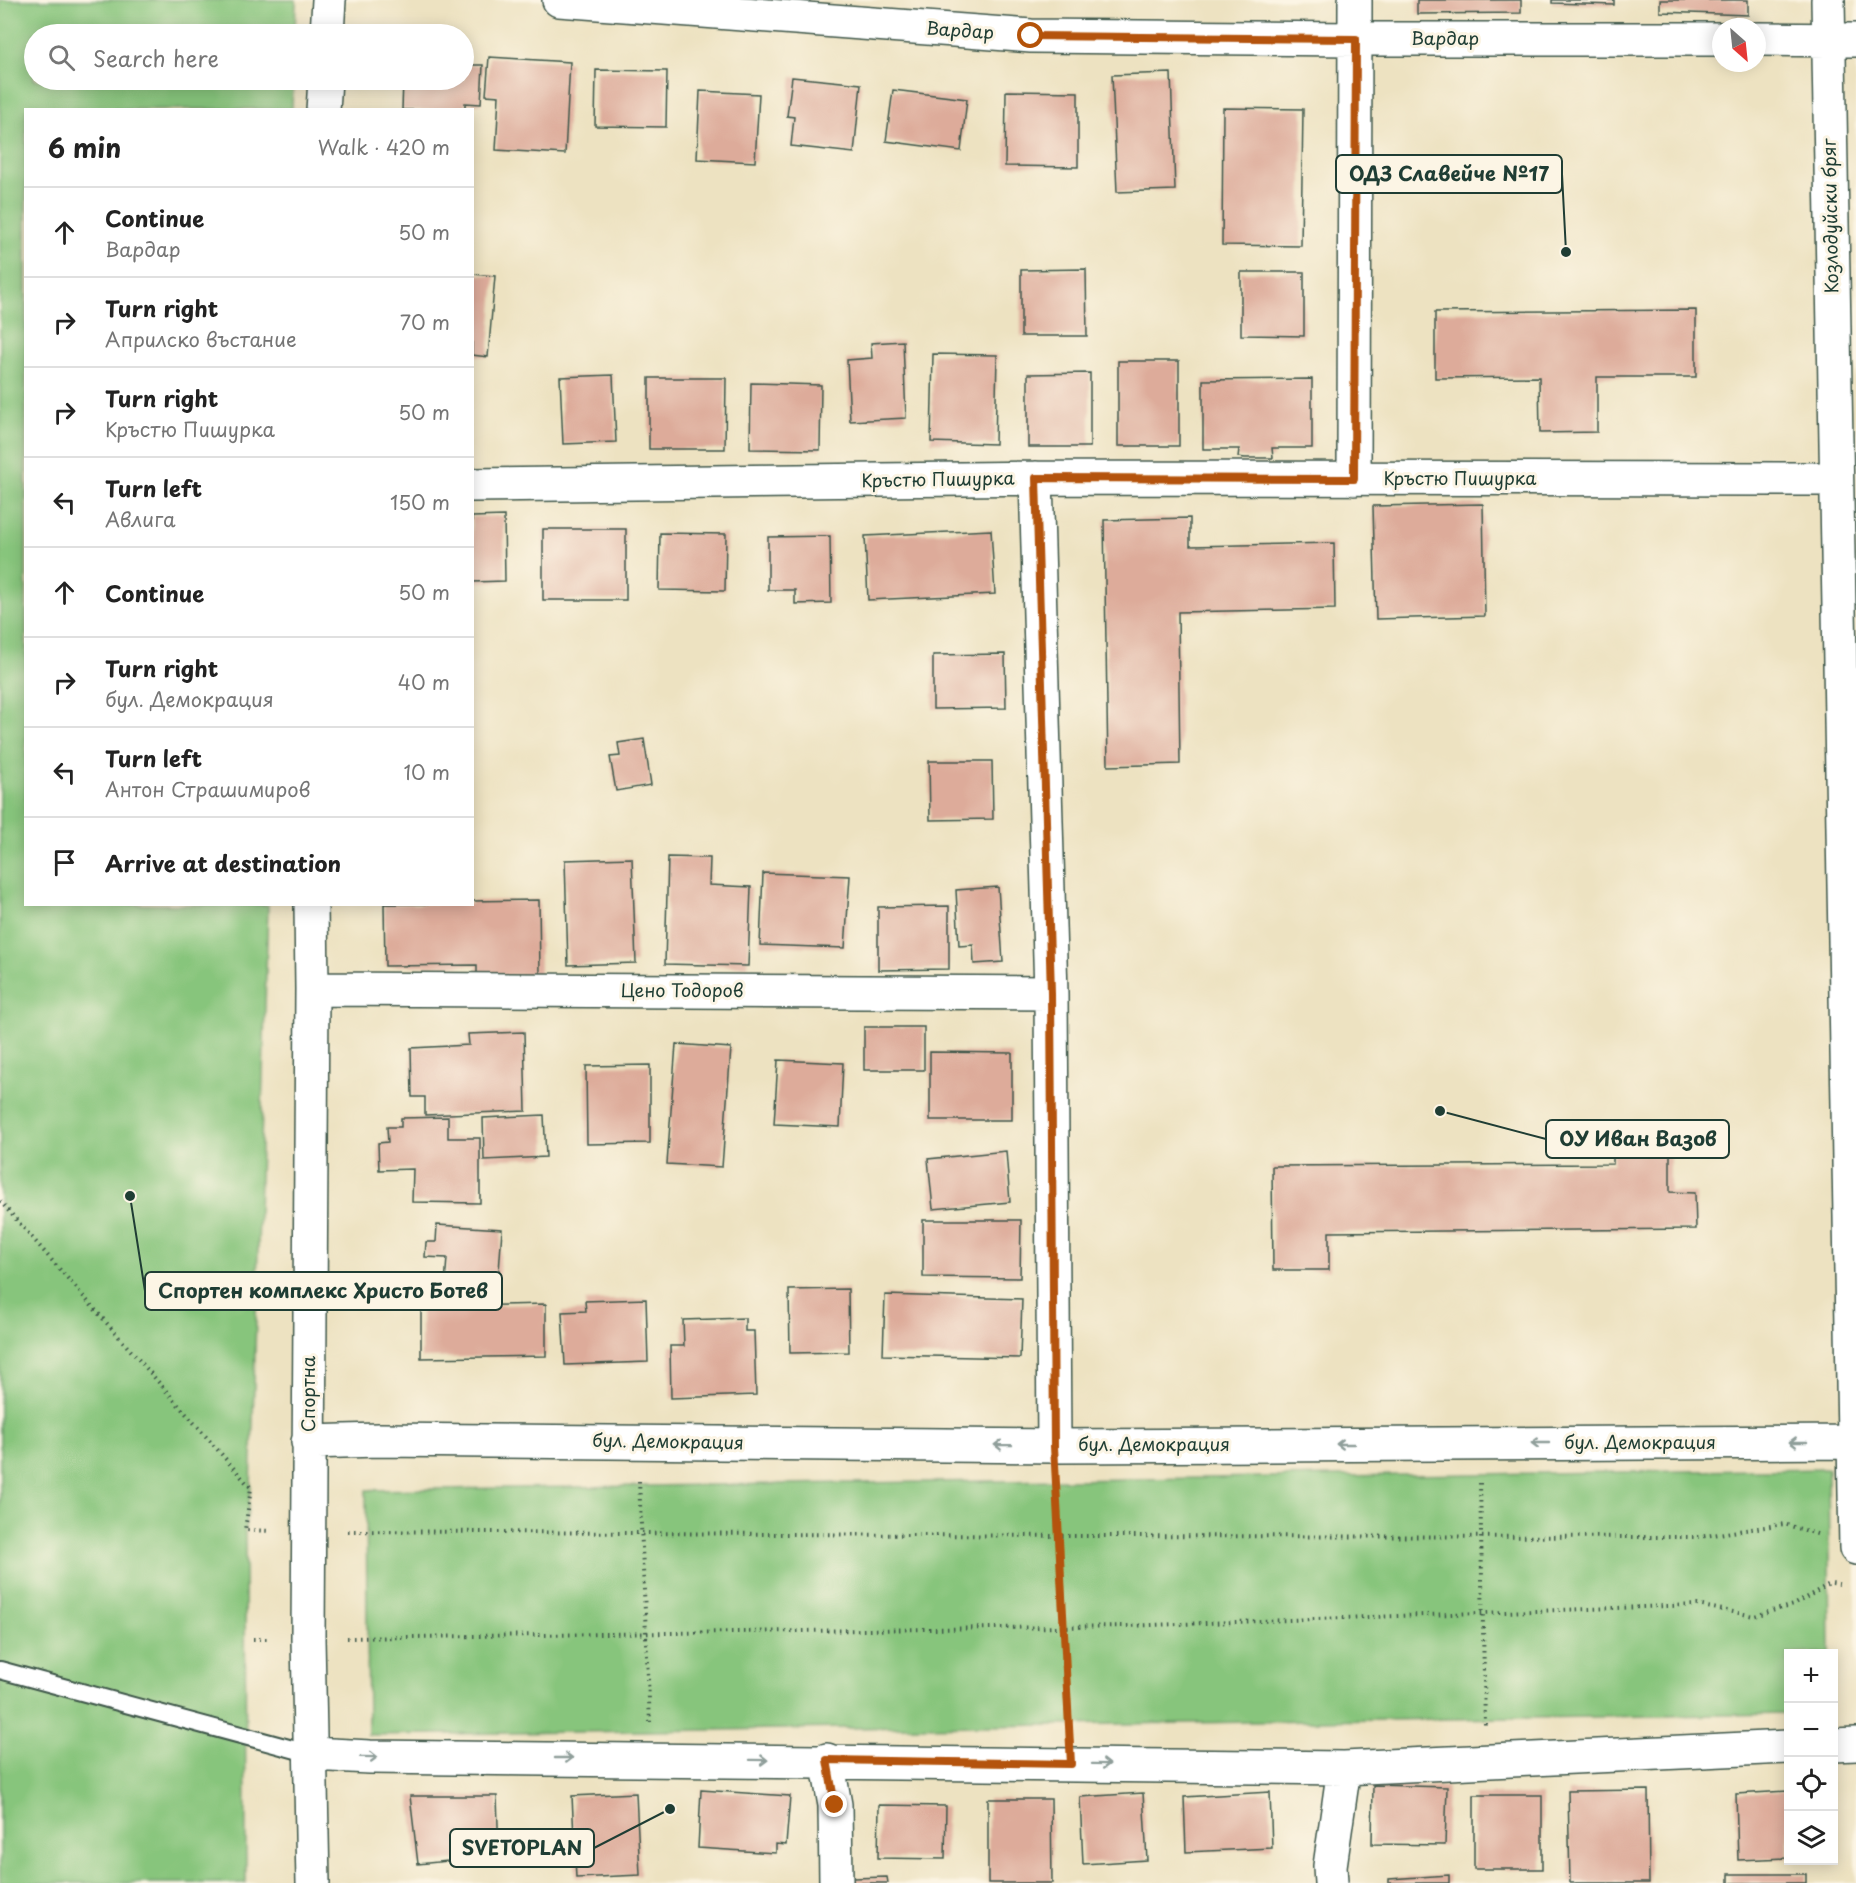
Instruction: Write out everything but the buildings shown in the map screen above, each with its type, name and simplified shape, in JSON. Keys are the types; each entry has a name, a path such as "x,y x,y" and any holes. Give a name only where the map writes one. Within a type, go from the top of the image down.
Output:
{"street":[{"path":"328,24 329,0"},
{"name":"Вардар","path":"559,0 1031,36 1712,39"},
{"path":"1354,479 1355,0"},
{"name":"Козлодуйски бряг","path":"1828,0 1842,39 1836,479 1856,1548"},
{"path":"1766,39 1842,39"},
{"path":"323,108 324,90"},
{"path":"1036,478 1051,993 1054,1446"},
{"name":"Кръстю Пишурка","path":"474,485 1036,478 1836,479"},
{"name":"Спортна","path":"310,906 312,989 308,1638 313,1883"},
{"name":"Цено Тодоров","path":"312,989 1051,993"},
{"name":"бул. Демокрация","path":"308,1442 379,1440 1054,1446 1854,1442"},
{"path":"1838,1745 1856,1744"},
{"path":"311,1754 369,1757 827,1760 1344,1768 1784,1747"},
{"path":"827,1760 835,1805 836,1883"},
{"path":"1331,1883 1330,1866 1344,1768"}],"lane":[{"path":"0,1670 311,1754"}],"path":[{"path":"0,1201 251,1488 245,1530 1058,1536 1699,1537 1784,1524 1819,1535"},
{"path":"638,1442 652,1759"},
{"path":"1479,1443 1486,1762"},
{"path":"1054,1446 1071,1764"},
{"path":"253,1639 1064,1627 1697,1605 1754,1616 1793,1605 1831,1583 1848,1585"}],"green space":[{"path":"0,0 296,0 295,24 24,24 24,90 293,90 292,108 24,108 24,906 268,906 251,1488 245,1530 246,1883 0,1883"},
{"path":"1828,1469 1830,1649 1784,1649 1784,1714 368,1735 366,1490"}],"place":[{"name":"ОДЗ Славейче №17","path":"1566,252"},
{"name":"ОУ Иван Вазов","path":"1440,1111"},
{"name":"Спортен комплекс Христо Ботев","path":"130,1196"},
{"name":"SVETOPLAN","path":"670,1809"}],"route":[{"path":"835,1805 827,1760 1071,1764 1054,1446 1051,993 1036,478 1354,479 1356,39 1031,36"}]}
